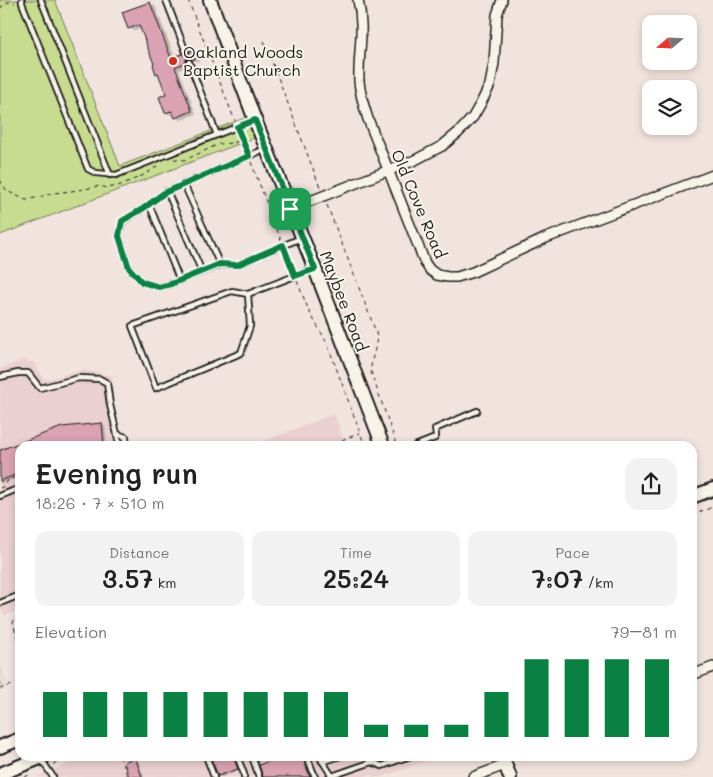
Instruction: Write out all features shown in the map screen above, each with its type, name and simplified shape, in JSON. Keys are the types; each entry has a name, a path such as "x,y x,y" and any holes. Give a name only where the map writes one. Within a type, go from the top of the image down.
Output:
{"main road":[{"name":"Maybee Road","path":"210,0 266,149 315,269 381,441"},
{"path":"697,494 713,488"},
{"path":"0,747 15,741"},
{"path":"0,774 30,761"}],"street":[{"name":"Old Cove Road","path":"358,0 362,28 359,83 362,100 425,263 437,275 457,278 546,238 713,175"},
{"path":"290,209 415,160 442,146 473,117 490,85 498,15 502,0"},
{"path":"697,673 713,668"},
{"path":"473,777 507,770"}],"lane":[{"path":"41,0 110,175"},
{"path":"166,0 186,52"},
{"path":"22,2 88,169 96,173 116,174 255,120"},
{"path":"189,62 217,135"},
{"path":"266,149 167,191 122,221 119,236 129,268 142,282 159,287 180,281 220,264 237,265 302,237"},
{"path":"184,184 220,264"},
{"path":"167,191 202,272"},
{"path":"149,204 180,281"},
{"path":"248,294 250,326 241,353 156,388 132,326 232,291 248,294 315,269"},
{"path":"0,378 18,372 28,373 40,388 79,378 100,379 107,383 118,441"},
{"path":"428,441 435,438 435,429 477,411"},
{"path":"117,434 126,437 126,441"},
{"path":"0,496 15,490"},
{"path":"0,602 15,597"},
{"path":"40,761 53,777"},
{"path":"208,761 214,777"},
{"path":"239,761 244,777"},
{"path":"254,761 259,777"},
{"path":"309,761 315,777"},
{"path":"321,761 330,776 372,762 382,766 395,762"}],"path":[{"path":"188,0 309,311 327,343 363,441"},
{"path":"0,8 8,2 22,2"},
{"path":"264,41 376,332 377,342 371,360 371,372 396,441"},
{"path":"342,440 360,432"},
{"path":"0,488 5,486 8,480 15,478"},
{"path":"697,513 713,507"},
{"path":"0,690 12,685"},
{"path":"122,761 127,775"}],"shaded area":[{"path":"23,360 34,363 45,380 83,370 112,376 115,441 15,441 15,612 5,615 0,608 0,369"},
{"path":"334,414 344,441 264,441"},
{"path":"76,761 425,761 382,777 372,777 371,774 363,777 36,777"}],"green space":[{"path":"0,0 55,0 120,166 247,117 254,138 0,235"}],"building":[{"name":"Oakland Woods Baptist Church","path":"150,2 171,58 182,54 187,56 192,50 195,59 188,58 185,63 175,67 192,111 175,118 172,111 165,113 159,97 166,94 158,73 156,74 139,25 128,29 122,12"},
{"path":"102,423 104,441 24,441 62,427"},
{"path":"15,444 15,475 0,481 0,450"},
{"path":"136,761 142,777 129,777 124,762"},
{"path":"212,761 235,761 238,769 218,776"},
{"path":"269,761 304,761 310,777 263,777 259,765"}],"place":[{"name":"Oakland Woods Baptist Church","path":"173,61"}],"route":[{"path":"255,120 290,209 315,269 295,276 283,245 237,265 220,264 159,287 142,282 129,268 119,236 122,221 164,193 249,156 237,127 255,120"}]}
